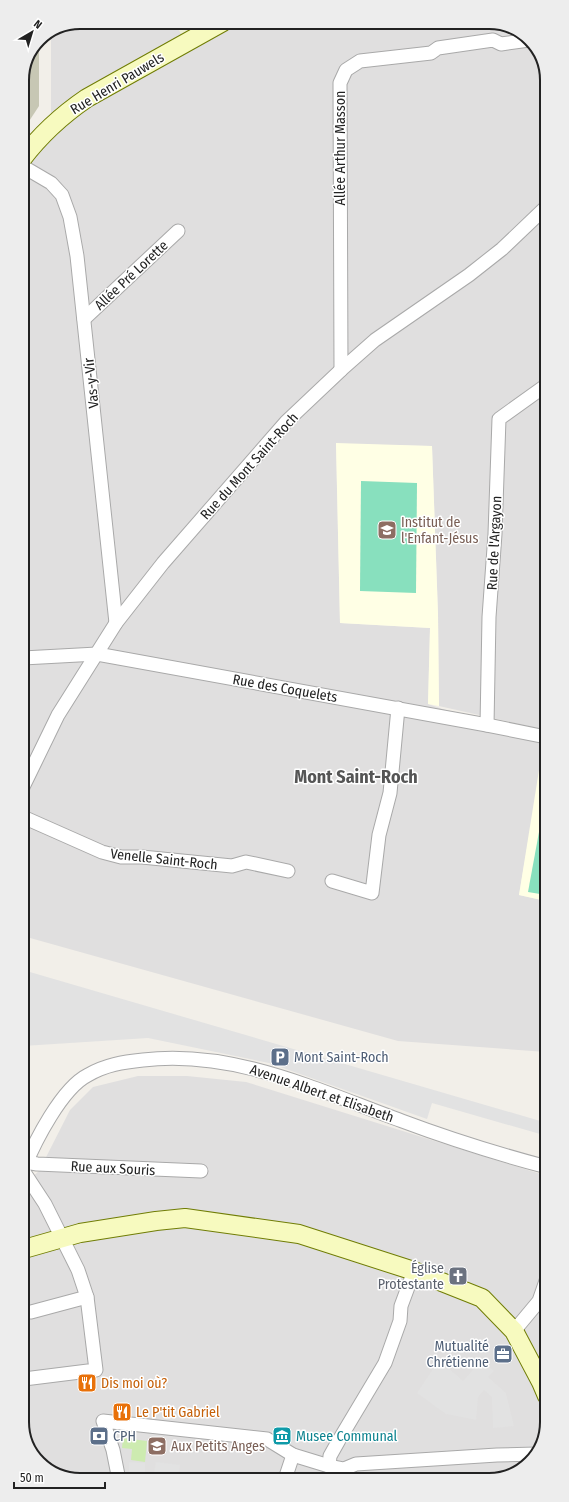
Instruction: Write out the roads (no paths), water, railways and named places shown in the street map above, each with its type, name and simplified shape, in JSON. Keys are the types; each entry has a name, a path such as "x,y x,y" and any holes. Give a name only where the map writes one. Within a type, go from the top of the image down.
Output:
{"main road":[{"name":"Rue Henri Pauwels","path":"29,150 57,121 72,108 211,29"},
{"path":"29,1248 80,1233 185,1218 299,1234 414,1271 482,1298 514,1331 540,1380"}],"street":[{"name":"Allée Arthur Masson","path":"341,370 340,83 346,70 360,61 431,53 438,48 493,40 501,44 521,41"},
{"name":"Vas-y-Vir","path":"29,170 51,182 62,195 70,217 84,318 116,623"},
{"name":"Rue du Mont Saint-Roch","path":"29,775 58,715 116,623 163,563 286,422 375,340 469,275 502,249 540,213"},
{"name":"Allée Pré Lorette","path":"84,318 178,231"},
{"name":"Rue de l'Argayon","path":"487,725 489,617 495,534 499,418 540,389"},
{"name":"Rue des Coquelets","path":"29,658 97,654 398,708 540,736"},
{"path":"332,881 372,893 379,835 390,794 398,708"},
{"name":"Venelle Saint-Roch","path":"29,820 92,849 121,857 142,857 232,866 246,862 288,871"},
{"name":"Avenue Albert et Elisabeth","path":"29,1156 55,1109 68,1090 86,1075 106,1066 128,1061 153,1058 184,1057 222,1062 273,1074 492,1152 540,1165"},
{"name":"Rue aux Souris","path":"29,1166 37,1164 201,1171"},
{"path":"29,1176 46,1204 78,1270 87,1297 96,1370 29,1378"},
{"path":"329,1466 330,1456 338,1440 385,1363 400,1321 401,1306 414,1271"},
{"path":"31,1312 87,1297"},
{"path":"514,1331 540,1298"},
{"path":"118,1473 113,1450 103,1421 266,1439 293,1455 329,1466 344,1473"},
{"path":"347,1473 356,1464 528,1454"},
{"path":"287,1473 293,1455"}],"place":[{"name":"Institut de l'Enfant-Jésus","path":"387,530"},
{"name":"Mont Saint-Roch","path":"280,1057"},
{"name":"Église Protestante","path":"458,1276"},
{"name":"Mutualité Chrétienne","path":"503,1354"},
{"name":"Dis moi où?","path":"87,1383"},
{"name":"Le P'tit Gabriel","path":"122,1412"},
{"name":"CPH","path":"99,1436"},
{"name":"Musee Communal","path":"282,1436"},
{"name":"Aux Petits Anges","path":"157,1446"}],"district":[{"name":"Mont Saint-Roch","path":"356,777"}]}
